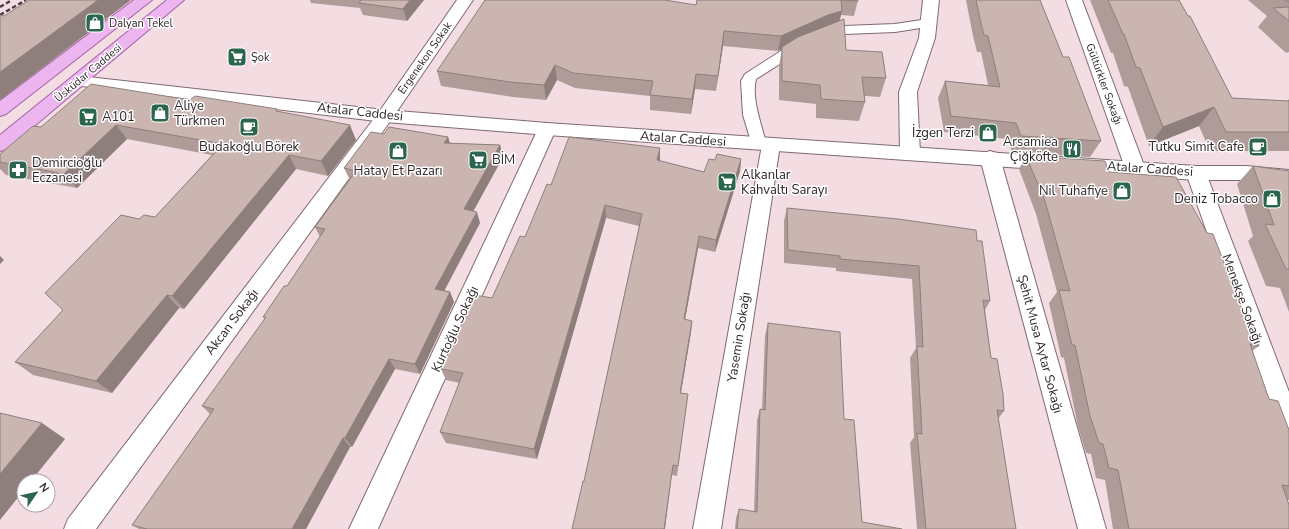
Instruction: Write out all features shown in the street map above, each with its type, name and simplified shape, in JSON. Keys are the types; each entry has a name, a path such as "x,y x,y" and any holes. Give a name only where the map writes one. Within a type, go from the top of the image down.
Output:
{"main road":[{"name":"Üsküdar Caddesi","path":"0,110 144,0"},
{"name":"Üsküdar Caddesi","path":"0,145 176,0"},
{"path":"44,77 79,81"}],"street":[{"name":"Ergenekon Sokak","path":"386,116 465,0"},
{"path":"910,154 908,92 927,38 931,0"},
{"name":"Gültürkler Sokağı","path":"1074,0 1135,168"},
{"name":"Atalar Caddesi","path":"79,81 386,116 547,129 764,145 990,158 1196,173 1246,173 1289,177"},
{"name":"Akcan Sokağı","path":"78,529 386,116"},
{"name":"Kurtoğlu Sokağı","path":"363,529 547,129"},
{"name":"Yasemin Sokağı","path":"707,529 764,145"},
{"name":"Şehit Musa Aytar Sokağı","path":"990,158 1092,529"},
{"name":"Menekşe Sokağı","path":"1196,173 1289,426"}],"lane":[{"path":"764,145 750,115 748,81 750,77 789,52 830,34 844,30 894,28 928,23"}],"building":[{"path":"29,0 98,0 0,72 0,15 4,16"},
{"path":"361,0 410,0 403,9 359,3"},
{"path":"485,0 665,0 696,5 697,0 841,0 842,11 828,15 781,36 724,31 718,76 696,74 692,99 650,95 653,81 573,73 555,65 544,85 510,82 437,71"},
{"path":"976,0 1040,0 1063,57 1069,57 1101,141 1021,136 1016,123 951,116 945,81 1000,87 988,36 984,35"},
{"path":"1108,0 1179,0 1188,16 1190,16 1232,98 1289,101 1289,132 1226,132 1214,107 1163,127 1140,68 1136,67 1124,34"},
{"path":"1289,7 1289,21 1273,8"},
{"path":"844,19 846,50 882,52 886,78 862,77 865,102 821,99 820,85 782,81 782,47 798,37"},
{"path":"91,84 190,100 195,96 277,109 276,111 350,125 321,161 289,155 172,296 167,295 96,381 15,362 63,310 45,293 121,215 139,219 144,215 155,217 223,144 116,125 64,174 0,162 0,154 33,126 41,127"},
{"path":"389,127 448,137 444,143 500,145 464,209 477,212 435,289 450,292 415,364 389,359 292,529 147,529 132,525 214,409 202,406 266,317 263,317 284,286 287,286 325,229 315,227 356,171 344,168 371,132 384,134"},
{"path":"569,137 660,148 657,160 704,172 709,159 715,160 717,154 741,159 716,240 699,236 684,319 692,321 680,393 688,394 678,466 673,465 664,529 572,529 584,481 642,214 605,205 534,449 440,432 463,373 441,369 475,295 492,298 520,236 525,237 547,184 551,185"},
{"path":"1026,156 1105,161 1109,172 1176,177 1207,233 1213,234 1241,307 1245,308 1259,346 1250,344 1269,399 1278,401 1289,430 1289,486 1282,485 1289,505 1289,529 1129,529 1118,470 1109,468 1103,444 1099,443 1090,416 1075,345 1072,345 1059,290 1070,291 1045,201"},
{"path":"1253,166 1289,171 1289,269 1286,269 1265,224 1274,225"},
{"path":"787,208 898,219 976,230 977,241 982,241 990,301 983,300 991,358 997,359 1003,394 1004,411 997,410 1016,529 926,529 917,433 922,434 917,346 923,347 919,266 840,259 840,256 788,250"},
{"path":"768,323 840,332 844,419 854,420 862,522 902,529 737,529 739,509 757,512 760,409 765,410"},
{"path":"0,413 42,423 0,474"}],"railway":[{"path":"0,7 12,0"},
{"path":"0,15 26,0"}],"place":[{"name":"Dalyan Tekel","path":"95,23"},
{"name":"Şok","path":"237,57"},
{"name":"Aliye Türkmen","path":"160,113"},
{"name":"A101","path":"88,117"},
{"name":"Budakoğlu Börek","path":"249,127"},
{"name":"İzgen Terzi","path":"988,133"},
{"name":"Tutku Simit Cafe","path":"1258,147"},
{"name":"Arsamiea Çiğköfte","path":"1072,149"},
{"name":"Hatay Et Pazarı","path":"398,151"},
{"name":"BİM","path":"478,160"},
{"name":"Demircioğlu Eczanesi","path":"18,170"},
{"name":"Alkanlar Kahvaltı Sarayı","path":"727,182"},
{"name":"Nil Tuhafiye","path":"1122,191"},
{"name":"Deniz Tobacco","path":"1272,199"}]}
